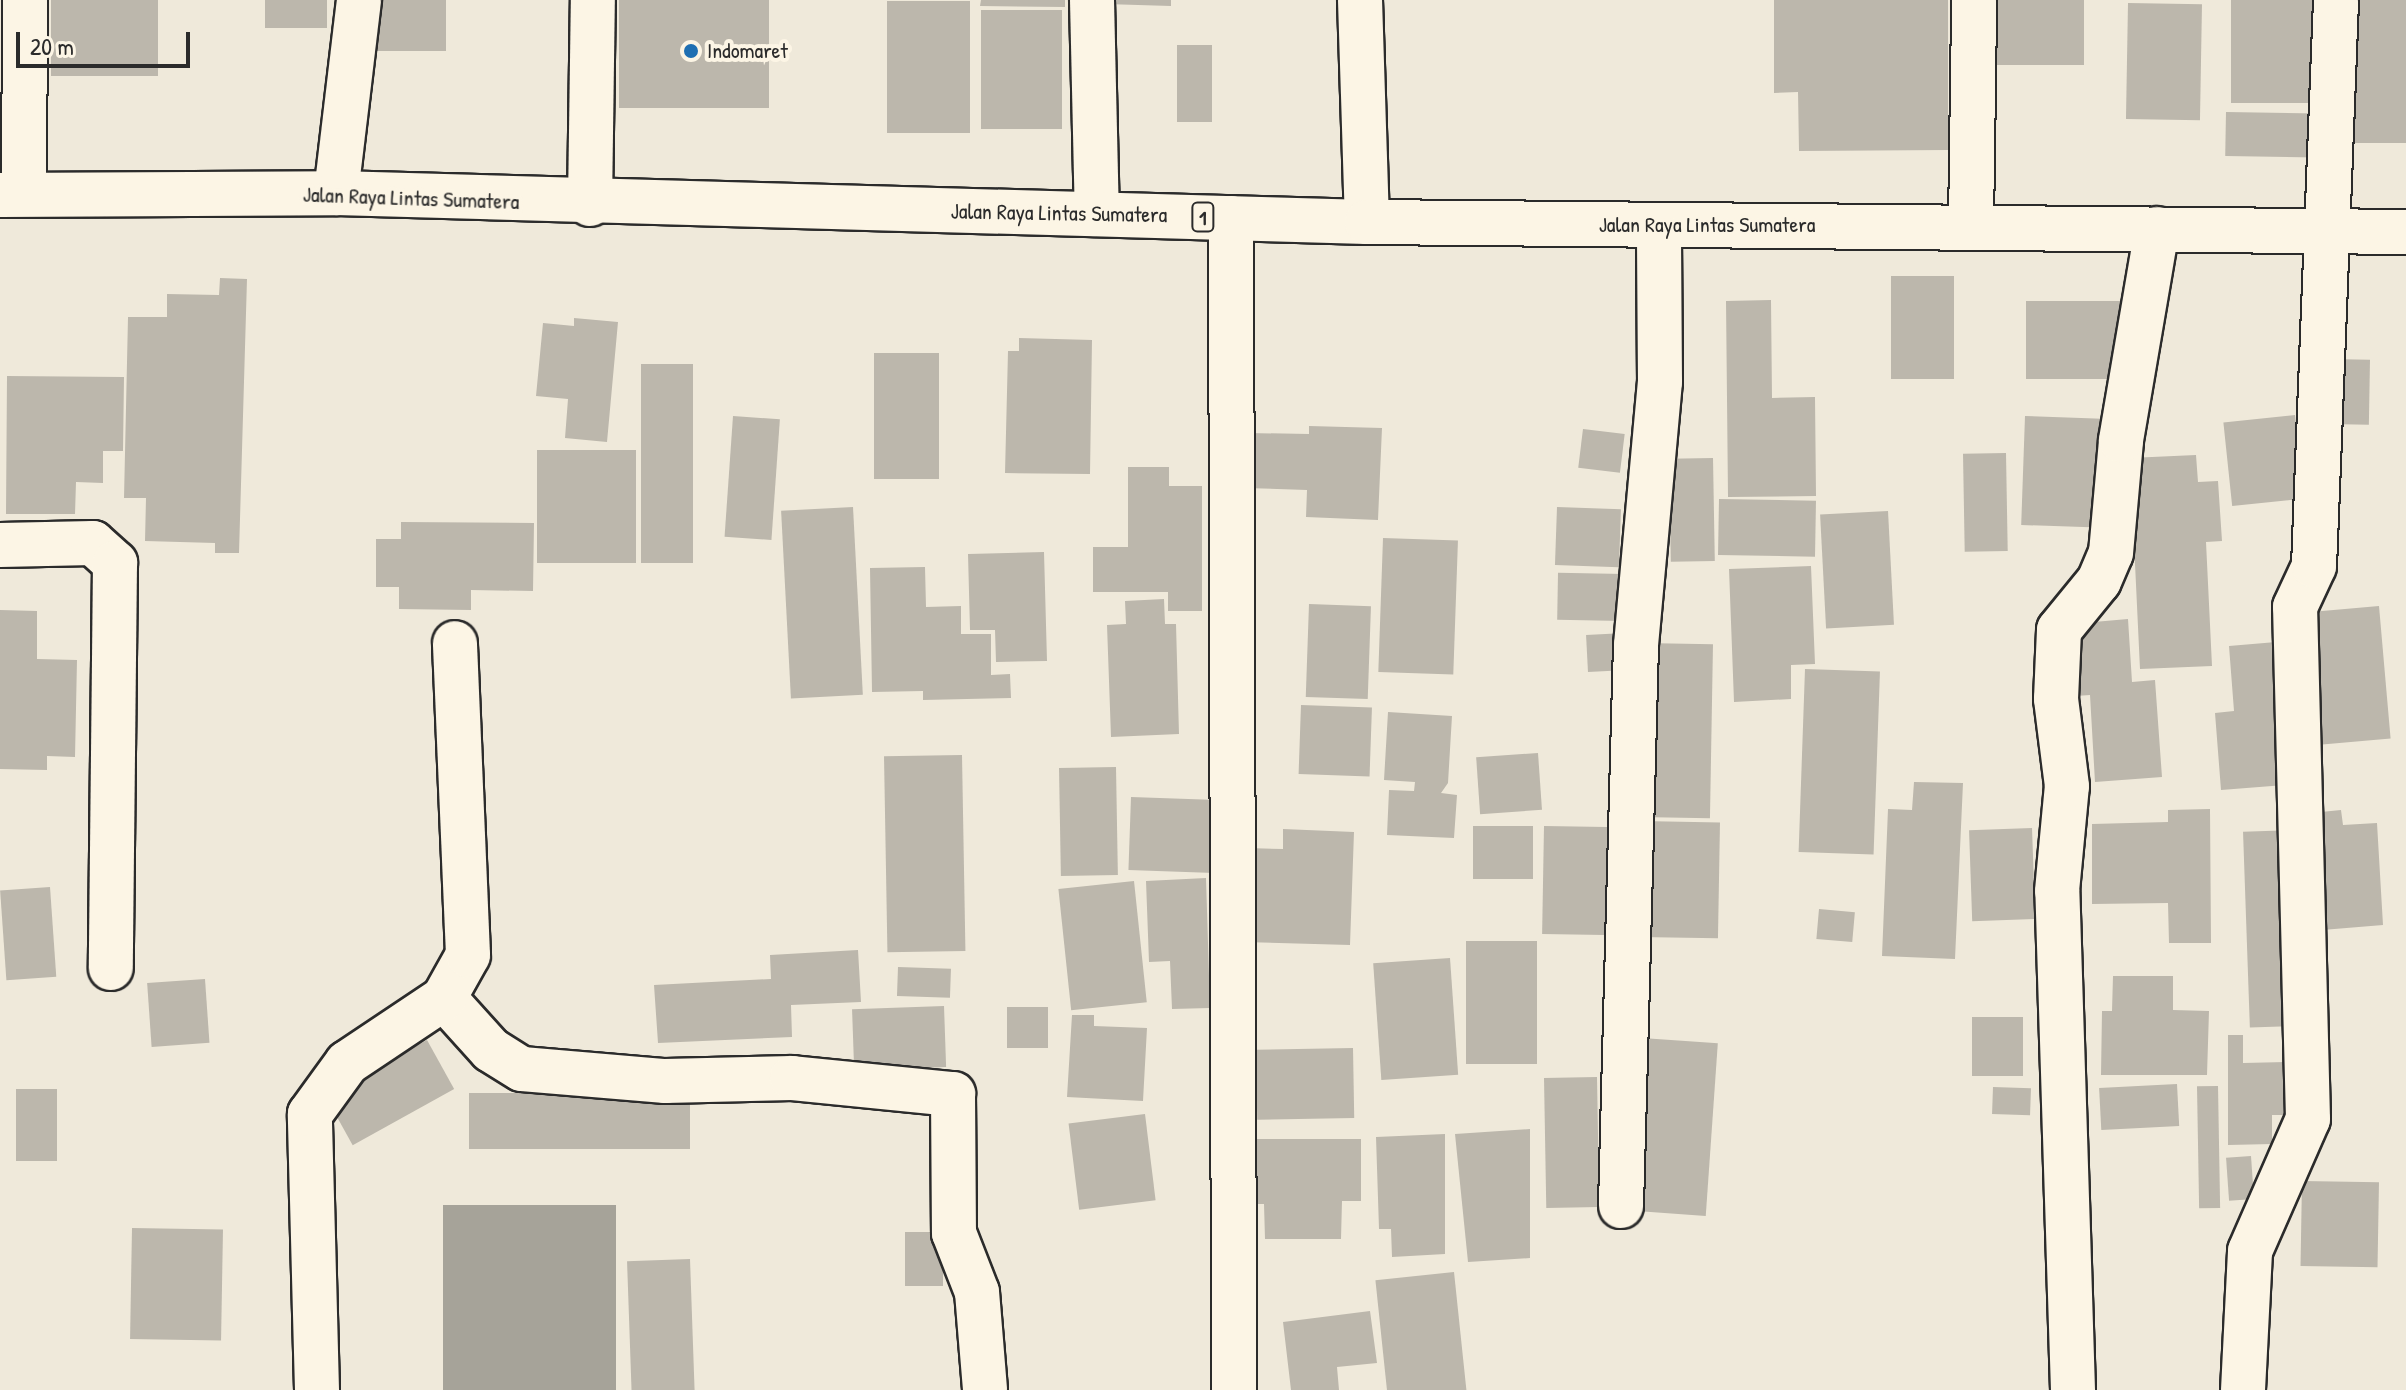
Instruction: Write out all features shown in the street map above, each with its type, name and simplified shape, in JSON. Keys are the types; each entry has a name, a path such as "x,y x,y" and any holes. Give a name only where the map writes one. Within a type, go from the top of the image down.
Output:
{"main road":[{"path":"12,195 25,0"},
{"path":"336,193 359,0"},
{"path":"590,204 593,0"},
{"path":"1092,0 1097,214"},
{"path":"1360,0 1367,222"},
{"path":"1971,226 1974,0"},
{"path":"2243,1390 2250,1251 2308,1119 2295,607 2314,566 2336,0"},
{"name":"Jalan Raya Lintas Sumatera","path":"12,195 336,193 590,204 1367,222 2406,232"},
{"path":"1231,218 1234,1390"},
{"path":"1621,1206 1636,645 1660,382 1659,225"},
{"path":"2073,1390 2057,891 2067,786 2056,699 2059,630 2099,581 2111,553 2121,440 2157,229"},
{"path":"0,545 93,543 115,563 111,968"},
{"path":"317,1390 310,1114 347,1063 444,998 468,955 455,643"},
{"path":"444,998 491,1050 522,1069 665,1081 792,1078 953,1094 954,1233 977,1292 985,1390"}],"shaded area":[{"path":"443,1205 616,1205 616,1390 443,1390"}],"building":[{"path":"51,0 158,0 158,76 51,76"},
{"path":"265,0 327,0 327,28 265,28"},
{"path":"377,0 446,0 446,51 377,51"},
{"path":"619,0 769,0 769,108 619,108"},
{"path":"981,0 1065,0 1065,7 980,6"},
{"path":"1105,0 1171,0 1171,6 1105,4"},
{"path":"1774,0 1948,0 1948,150 1799,151 1798,92 1774,93"},
{"path":"1995,0 2084,0 2084,65 1995,65"},
{"path":"2231,0 2325,0 2325,103 2231,103"},
{"path":"2352,0 2406,0 2406,143 2352,143"},
{"path":"887,1 970,1 970,133 887,133"},
{"path":"2128,3 2202,4 2200,120 2126,119"},
{"path":"981,10 1062,10 1062,129 981,129"},
{"path":"1177,45 1212,45 1212,122 1177,122"},
{"path":"2226,112 2318,114 2317,158 2225,156"},
{"path":"1891,276 1954,276 1954,379 1891,379"},
{"path":"220,278 247,279 239,553 215,553 215,543 145,541 146,498 124,498 128,317 167,317 167,294 219,295"},
{"path":"1771,300 1772,398 1815,397 1816,496 1728,497 1726,301"},
{"path":"2026,301 2125,301 2125,379 2026,379"},
{"path":"574,318 618,322 607,442 565,438 568,399 536,396 543,323 574,326"},
{"path":"1019,338 1092,340 1090,474 1005,473 1008,351 1019,351"},
{"path":"874,353 939,353 939,479 874,479"},
{"path":"2329,359 2370,360 2369,425 2328,424"},
{"path":"641,364 693,364 693,563 641,563"},
{"path":"7,376 124,377 123,451 103,451 103,483 76,482 75,514 6,514"},
{"path":"2295,415 2304,499 2232,506 2223,423"},
{"path":"733,416 780,419 771,540 725,537"},
{"path":"2025,416 2102,419 2098,528 2021,525"},
{"path":"1309,426 1382,428 1378,520 1306,517 1307,490 1245,488 1247,433 1309,434"},
{"path":"1583,429 1625,434 1620,473 1578,468"},
{"path":"537,450 636,450 636,563 537,563"},
{"path":"2006,453 2008,551 1965,552 1963,454"},
{"path":"2196,455 2198,482 2218,481 2222,541 2206,542 2212,666 2140,669 2130,458"},
{"path":"1713,458 1715,561 1671,562 1669,459"},
{"path":"1128,467 1169,467 1169,486 1202,486 1202,611 1168,611 1168,592 1093,592 1093,547 1128,547"},
{"path":"1719,499 1816,501 1815,557 1718,555"},
{"path":"853,507 863,695 791,699 781,511"},
{"path":"1557,507 1621,509 1619,567 1555,565"},
{"path":"1888,511 1894,625 1826,628 1820,515"},
{"path":"401,522 534,523 533,591 471,590 471,610 399,609 399,587 376,587 376,539 401,539"},
{"path":"1383,538 1458,541 1453,675 1378,672"},
{"path":"1044,552 1047,661 996,662 995,630 970,630 968,554"},
{"path":"1811,566 1815,664 1791,665 1791,699 1734,702 1729,569"},
{"path":"925,567 926,607 961,606 961,634 991,634 991,675 1010,674 1011,698 923,700 923,691 872,692 870,568"},
{"path":"1558,573 1624,574 1623,621 1557,620"},
{"path":"1164,599 1165,624 1176,624 1179,734 1111,737 1107,625 1126,624 1125,601"},
{"path":"1309,604 1371,606 1368,699 1306,697"},
{"path":"2379,606 2391,738 2314,745 2302,613"},
{"path":"0,610 37,611 37,659 77,660 75,757 47,756 47,770 0,769"},
{"path":"2128,619 2132,682 2155,680 2162,777 2095,782 2090,695 2076,696 2071,624"},
{"path":"1625,633 1627,670 1588,672 1586,635"},
{"path":"2288,641 2298,784 2221,790 2215,713 2234,711 2229,646"},
{"path":"1643,643 1713,644 1710,818 1640,817"},
{"path":"1805,669 1880,672 1874,855 1799,852"},
{"path":"1301,705 1372,707 1370,776 1299,774"},
{"path":"1388,712 1452,716 1448,783 1441,793 1457,795 1454,838 1387,835 1389,790 1414,791 1415,782 1384,780"},
{"path":"1538,753 1542,810 1480,814 1476,757"},
{"path":"962,755 965,951 887,952 884,756"},
{"path":"1116,767 1118,875 1061,876 1059,768"},
{"path":"1914,782 1963,783 1955,959 1882,956 1888,809 1912,810"},
{"path":"1131,797 1217,800 1214,873 1128,870"},
{"path":"2210,809 2211,943 2169,943 2168,903 2092,904 2092,824 2168,822 2168,810"},
{"path":"2341,810 2343,825 2377,823 2383,925 2310,931 2301,814"},
{"path":"1641,821 1720,822 1718,938 1639,937"},
{"path":"1473,826 1533,826 1533,879 1473,879"},
{"path":"1544,826 1622,827 1620,935 1542,934"},
{"path":"2032,828 2035,919 1972,921 1969,830"},
{"path":"1283,829 1354,832 1350,945 1243,942 1247,848 1283,849"},
{"path":"2292,830 2299,1026 2250,1028 2243,832"},
{"path":"1206,878 1210,1008 1172,1009 1170,961 1149,962 1146,881"},
{"path":"1134,881 1147,1002 1071,1010 1058,889"},
{"path":"50,887 56,977 6,980 0,890"},
{"path":"1819,909 1855,912 1852,942 1816,939"},
{"path":"1466,941 1537,941 1537,1064 1466,1064"},
{"path":"858,950 861,1002 791,1005 792,1037 658,1043 654,985 771,979 770,955"},
{"path":"1450,958 1458,1075 1381,1080 1373,963"},
{"path":"898,967 951,969 950,998 897,996"},
{"path":"2113,976 2173,976 2173,1010 2209,1011 2207,1075 2101,1075 2102,1011 2112,1011"},
{"path":"205,979 209,1043 152,1047 147,983"},
{"path":"944,1006 946,1067 854,1070 852,1009"},
{"path":"1007,1007 1048,1007 1048,1048 1007,1048"},
{"path":"1072,1015 1094,1015 1094,1026 1147,1028 1143,1101 1067,1097"},
{"path":"1972,1017 2023,1017 2023,1076 1972,1076"},
{"path":"2228,1035 2243,1035 2243,1063 2286,1062 2287,1115 2272,1115 2272,1144 2228,1145"},
{"path":"1642,1038 1718,1043 1706,1216 1630,1211"},
{"path":"427,1040 454,1089 353,1145 326,1096"},
{"path":"1353,1048 1354,1118 1257,1120 1256,1050"},
{"path":"1597,1077 1599,1207 1546,1208 1544,1078"},
{"path":"2177,1084 2179,1126 2101,1130 2099,1088"},
{"path":"2197,1086 2218,1086 2220,1208 2199,1208"},
{"path":"1993,1087 2031,1088 2030,1115 1992,1114"},
{"path":"16,1089 57,1089 57,1161 16,1161"},
{"path":"469,1093 690,1093 690,1149 469,1149"},
{"path":"1145,1114 1156,1200 1079,1210 1069,1123"},
{"path":"1530,1129 1530,1258 1468,1262 1455,1134"},
{"path":"1445,1134 1445,1254 1392,1257 1391,1229 1379,1229 1376,1137"},
{"path":"1255,1139 1361,1139 1361,1201 1342,1201 1341,1239 1265,1239 1264,1204 1254,1204"},
{"path":"2251,1156 2254,1199 2229,1201 2226,1158"},
{"path":"2302,1181 2379,1182 2378,1267 2301,1266"},
{"path":"132,1228 223,1230 221,1341 130,1339"},
{"path":"905,1232 943,1232 943,1286 905,1286"},
{"path":"690,1259 695,1390 632,1390 627,1261"},
{"path":"1454,1272 1466,1390 1387,1390 1375,1280"},
{"path":"1370,1311 1377,1363 1337,1367 1339,1390 1291,1390 1283,1322"}],"place":[{"name":"Indomaret","path":"691,51"}]}
